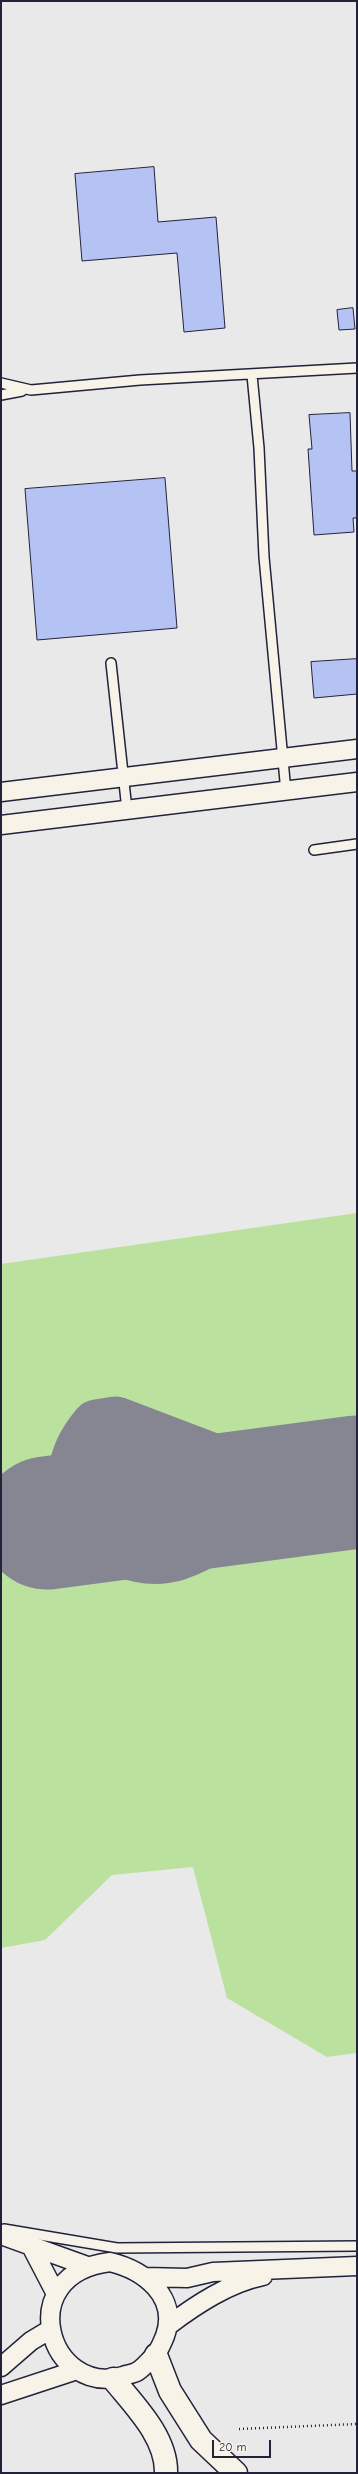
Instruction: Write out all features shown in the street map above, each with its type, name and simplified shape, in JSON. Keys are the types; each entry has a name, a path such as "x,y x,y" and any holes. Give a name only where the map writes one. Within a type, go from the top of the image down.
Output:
{"highway":[{"path":"156,2355 170,2391 202,2440 236,2473"},
{"path":"113,2379 144,2417 157,2438 166,2466 166,2473"}],"street":[{"path":"1,792 282,760 357,749"},
{"path":"1,825 286,792 357,782"},
{"path":"1,2234 31,2246 56,2253 87,2266"},
{"path":"31,2246 56,2294"},
{"path":"169,2325 164,2300 155,2286 146,2277 129,2267 110,2262 87,2266 73,2274 63,2283 56,2294 50,2315 51,2329 55,2345 64,2359 77,2370 88,2376 113,2379 137,2372 156,2355 169,2325 193,2307 225,2290 255,2278 299,2268"},
{"path":"146,2277 186,2278 213,2272 357,2266"},
{"path":"1,2366 30,2341 51,2329"},
{"path":"1,2395 77,2370"}],"lane":[{"path":"1,395 31,390 140,380 357,368"},
{"path":"252,375 259,448 264,557 286,792"},
{"path":"1,383 31,390"},
{"path":"111,663 127,810"},
{"path":"314,850 357,844"},
{"path":"1,2228 117,2248 357,2246"}],"path":[{"path":"240,2428 357,2424"}],"green space":[{"path":"357,1213 357,2053 327,2057 227,1998 193,1867 112,1875 45,1940 1,1948 1,1264"}],"building":[{"path":"154,167 158,222 216,217 225,328 184,332 177,253 82,261 75,174"},
{"path":"353,308 355,329 339,330 337,310"},
{"path":"350,413 352,471 357,471 357,518 353,518 354,532 314,535 308,449 312,449 309,415"},
{"path":"165,478 177,628 37,640 25,489"},
{"path":"357,659 357,694 314,698 311,662"}],"taxiway":[{"path":"232,1498 213,1531 198,1545 177,1554 158,1557 139,1556 122,1550 106,1540 92,1527 82,1512 76,1494 75,1474 77,1461 82,1448 97,1426 116,1423 292,1490"}],"runway":[{"path":"47,1523 357,1482"}]}
